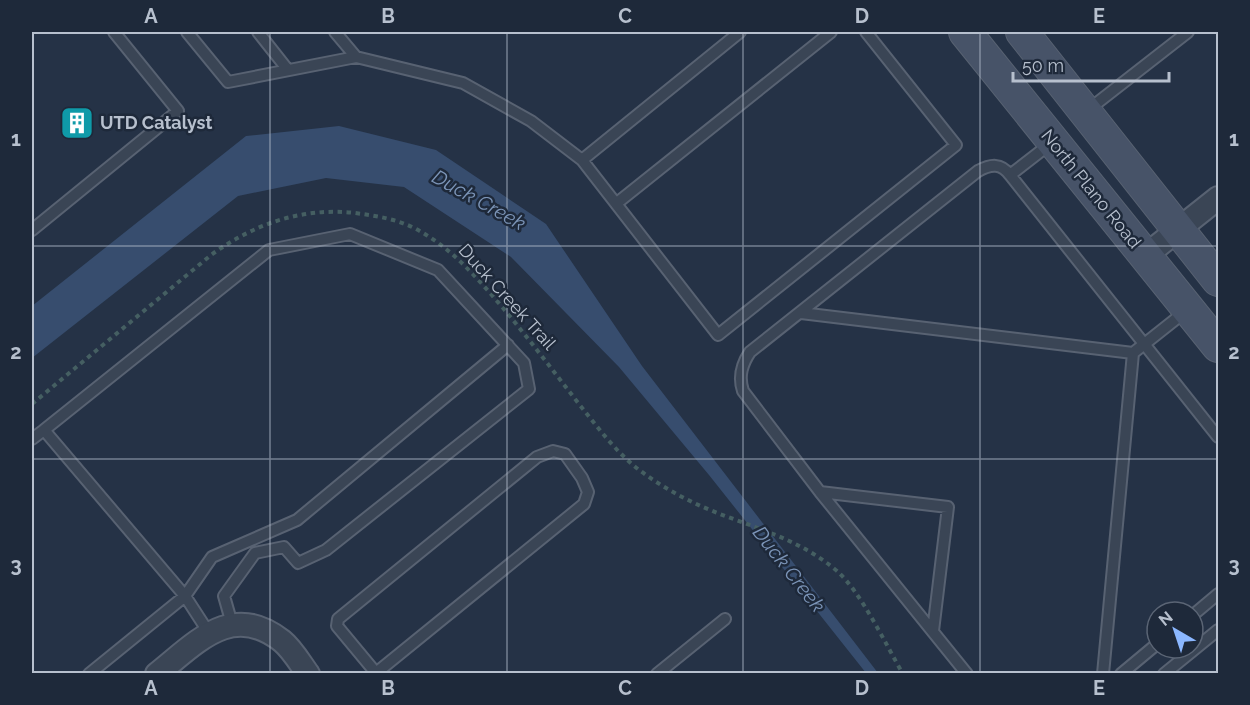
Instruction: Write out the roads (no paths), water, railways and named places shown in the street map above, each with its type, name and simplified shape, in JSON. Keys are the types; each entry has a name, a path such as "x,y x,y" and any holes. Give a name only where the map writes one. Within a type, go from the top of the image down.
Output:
{"main road":[{"name":"North Plano Road","path":"965,32 1218,346"},
{"path":"1022,32 1218,280"}],"street":[{"path":"1145,256 1218,198"},
{"path":"158,674 209,633 232,624 257,627 283,641 308,674"}],"lane":[{"path":"32,230 178,111 114,32"},
{"path":"187,32 228,82 356,57 463,83 531,121 582,160 718,335 956,145 866,32"},
{"path":"258,32 288,70"},
{"path":"335,32 356,57"},
{"path":"582,160 740,32"},
{"path":"617,203 831,32"},
{"path":"1086,112 1188,32"},
{"path":"1010,176 1052,141"},
{"path":"967,674 820,492 743,391 741,368 750,352 978,171 992,165 999,166 1010,176 1218,438"},
{"path":"32,440 268,250 350,234 438,270 524,363 529,389 326,550 298,563 284,547 255,553 224,596 232,624"},
{"path":"801,313 1133,353 1189,309"},
{"path":"89,674 185,596 212,557 297,519 508,345"},
{"path":"1103,674 1133,353"},
{"path":"44,430 185,596 209,633"},
{"path":"553,451 565,454 582,478 588,492 584,504 375,673 336,626 338,619 537,457 553,451"},
{"path":"820,492 948,507 933,631"},
{"path":"248,541 255,553"},
{"path":"1205,605 1218,594"},
{"path":"657,674 725,619"},
{"path":"1164,674 1218,630"},
{"path":"1121,674 1145,654"}],"water":[{"name":"Duck Creek","path":"339,126 436,150 546,224 642,366 878,673 866,673 709,475 619,367 511,257 404,187 326,178 238,196 32,358 32,306 246,136"}],"place":[{"name":"UTD Catalyst","path":"77,123"}]}
